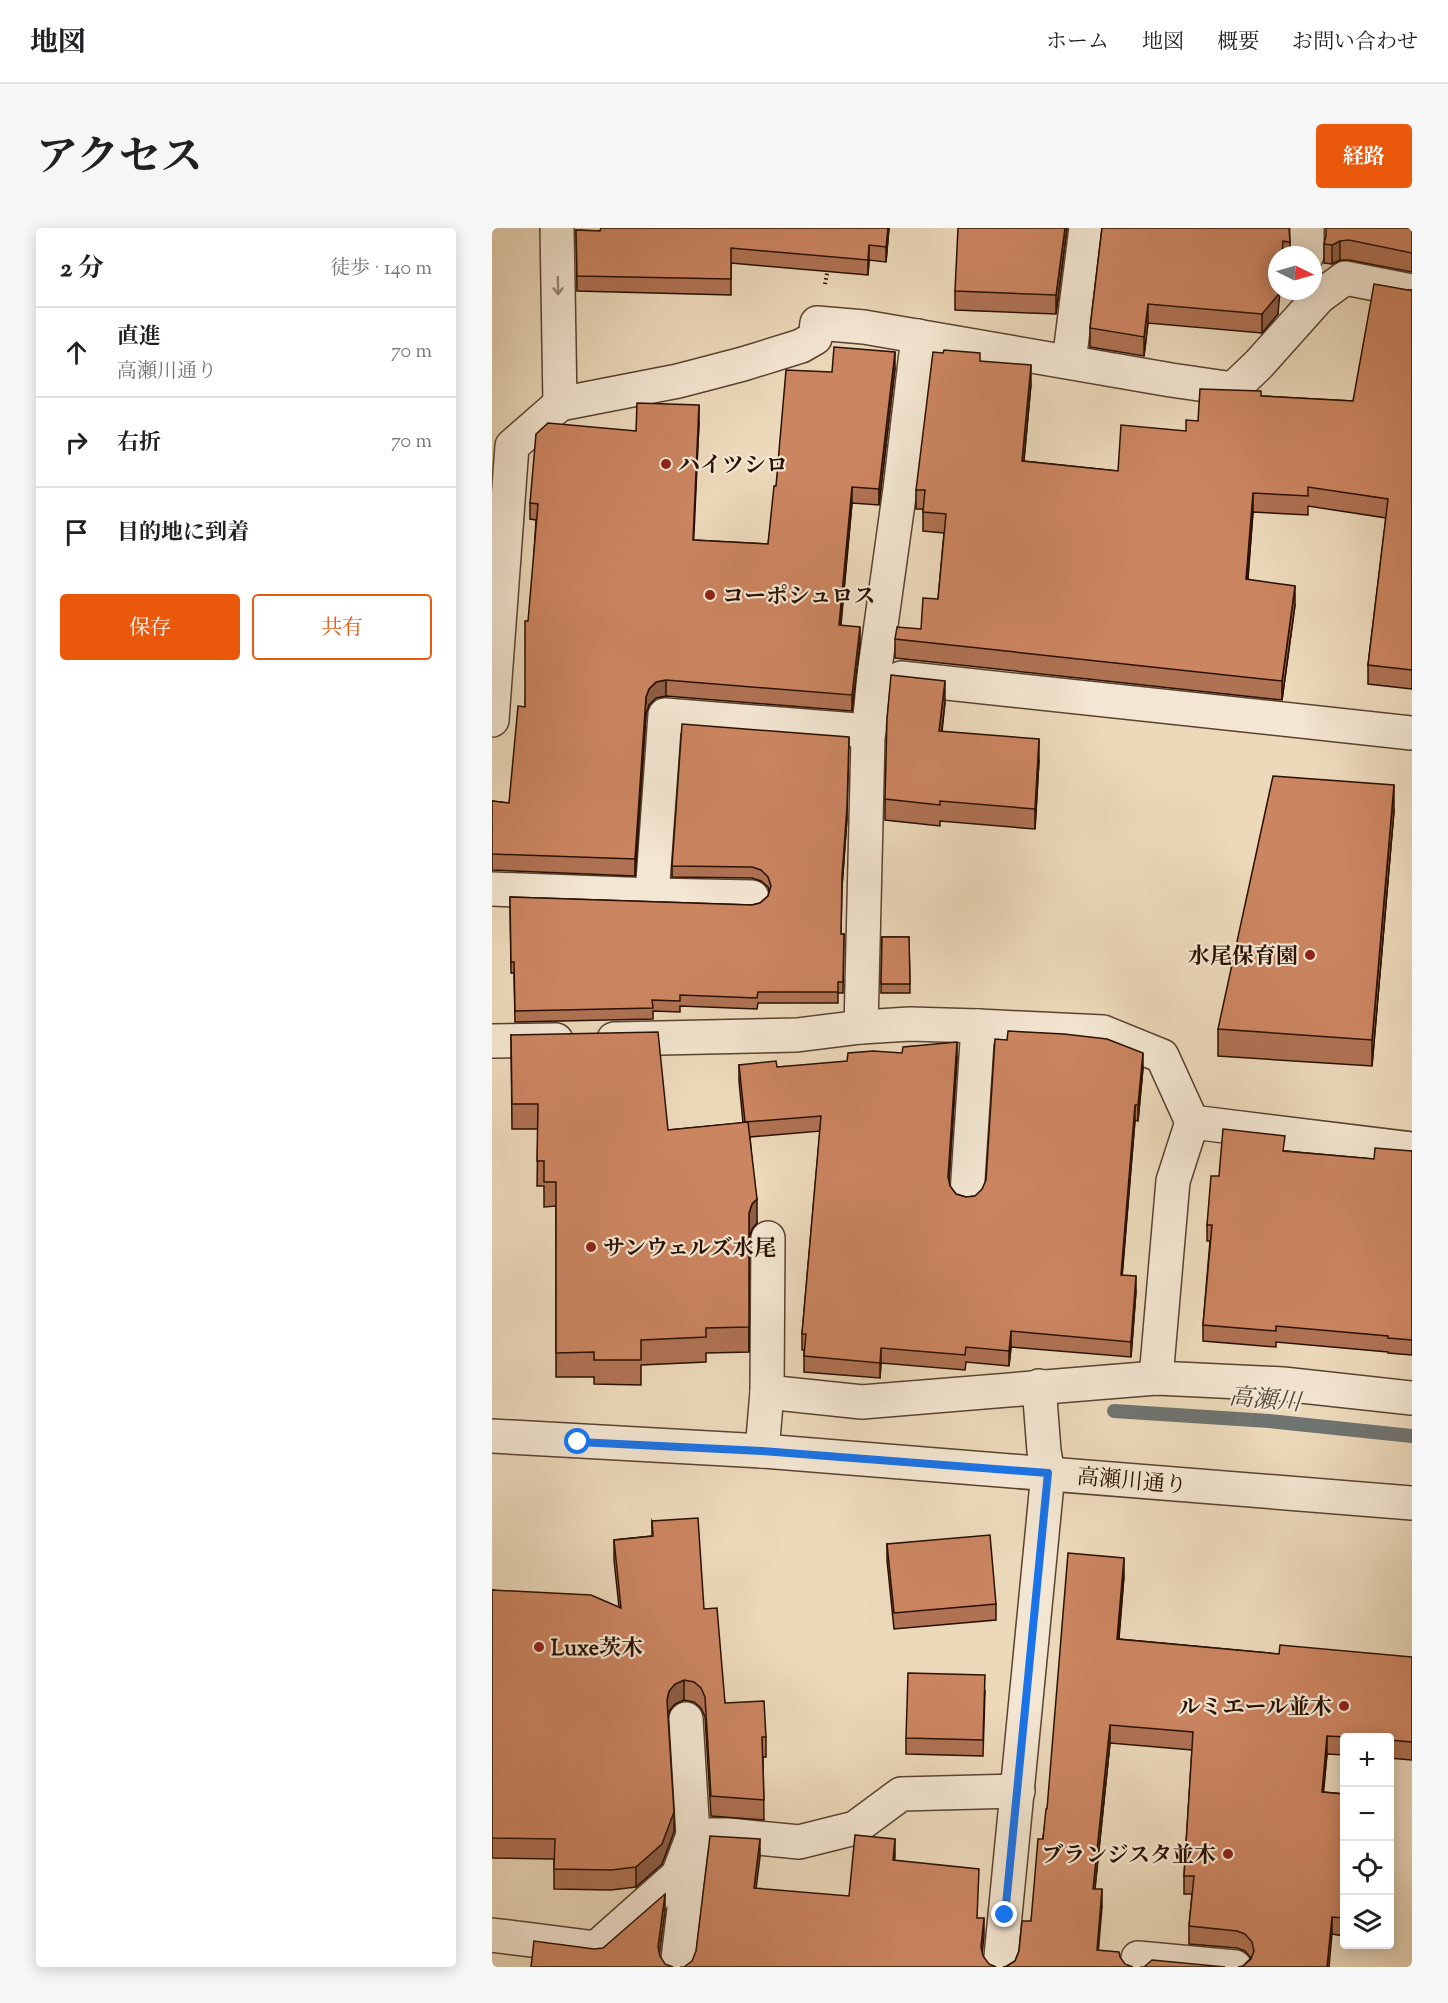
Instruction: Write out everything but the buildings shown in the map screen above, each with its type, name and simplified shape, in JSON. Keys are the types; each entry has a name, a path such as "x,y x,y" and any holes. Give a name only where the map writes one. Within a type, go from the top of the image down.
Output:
{"street":[{"path":"557,228 560,404"},
{"path":"1069,362 1086,228"},
{"path":"1307,228 1307,246"},
{"path":"1322,285 1345,278 1412,291"},
{"path":"492,719 502,445 560,404 678,381 782,352 801,346 815,338 818,323 864,327 1171,380 1233,388 1259,364 1306,300"},
{"path":"861,1027 869,731 874,675 900,489 918,336"},
{"path":"874,675 1412,732"},
{"path":"652,895 665,716 869,731"},
{"path":"492,889 752,897"},
{"path":"492,1041 797,1035 910,1024 1103,1032 1162,1056 1192,1122 1173,1181 1156,1378"},
{"path":"967,1194 978,1026"},
{"path":"1192,1122 1412,1149"},
{"path":"762,1451 767,1392 768,1238"},
{"path":"767,1392 862,1402 1156,1378 1283,1384 1412,1398"},
{"path":"1000,1967 1018,1791 1046,1462 1039,1386"},
{"name":"高瀬川通り","path":"492,1437 762,1451 1046,1462 1412,1503"},
{"path":"677,1967 693,1835 686,1719"},
{"path":"693,1835 728,1835 799,1842 855,1828 901,1794 1018,1791"},
{"path":"492,1935 596,1948 678,1875 693,1835"},
{"path":"1137,1967 1138,1958 1235,1967"}],"path":[{"path":"818,323 830,260"}],"waterway":[{"name":"高瀬川","path":"1114,1411 1269,1421 1412,1436"}],"place":[{"name":"ハイツシロ","path":"666,464"},
{"name":"コーポシュロス","path":"710,595"},
{"name":"水尾保育園","path":"1310,955"},
{"name":"サンウェルズ水尾","path":"591,1247"},
{"name":"Luxe茨木","path":"539,1647"},
{"name":"ルミエール並木","path":"1344,1706"},
{"name":"ブランジスタ並木","path":"1228,1854"}],"route":[{"path":"578,1442 762,1451 1048,1473 1005,1915"}]}
